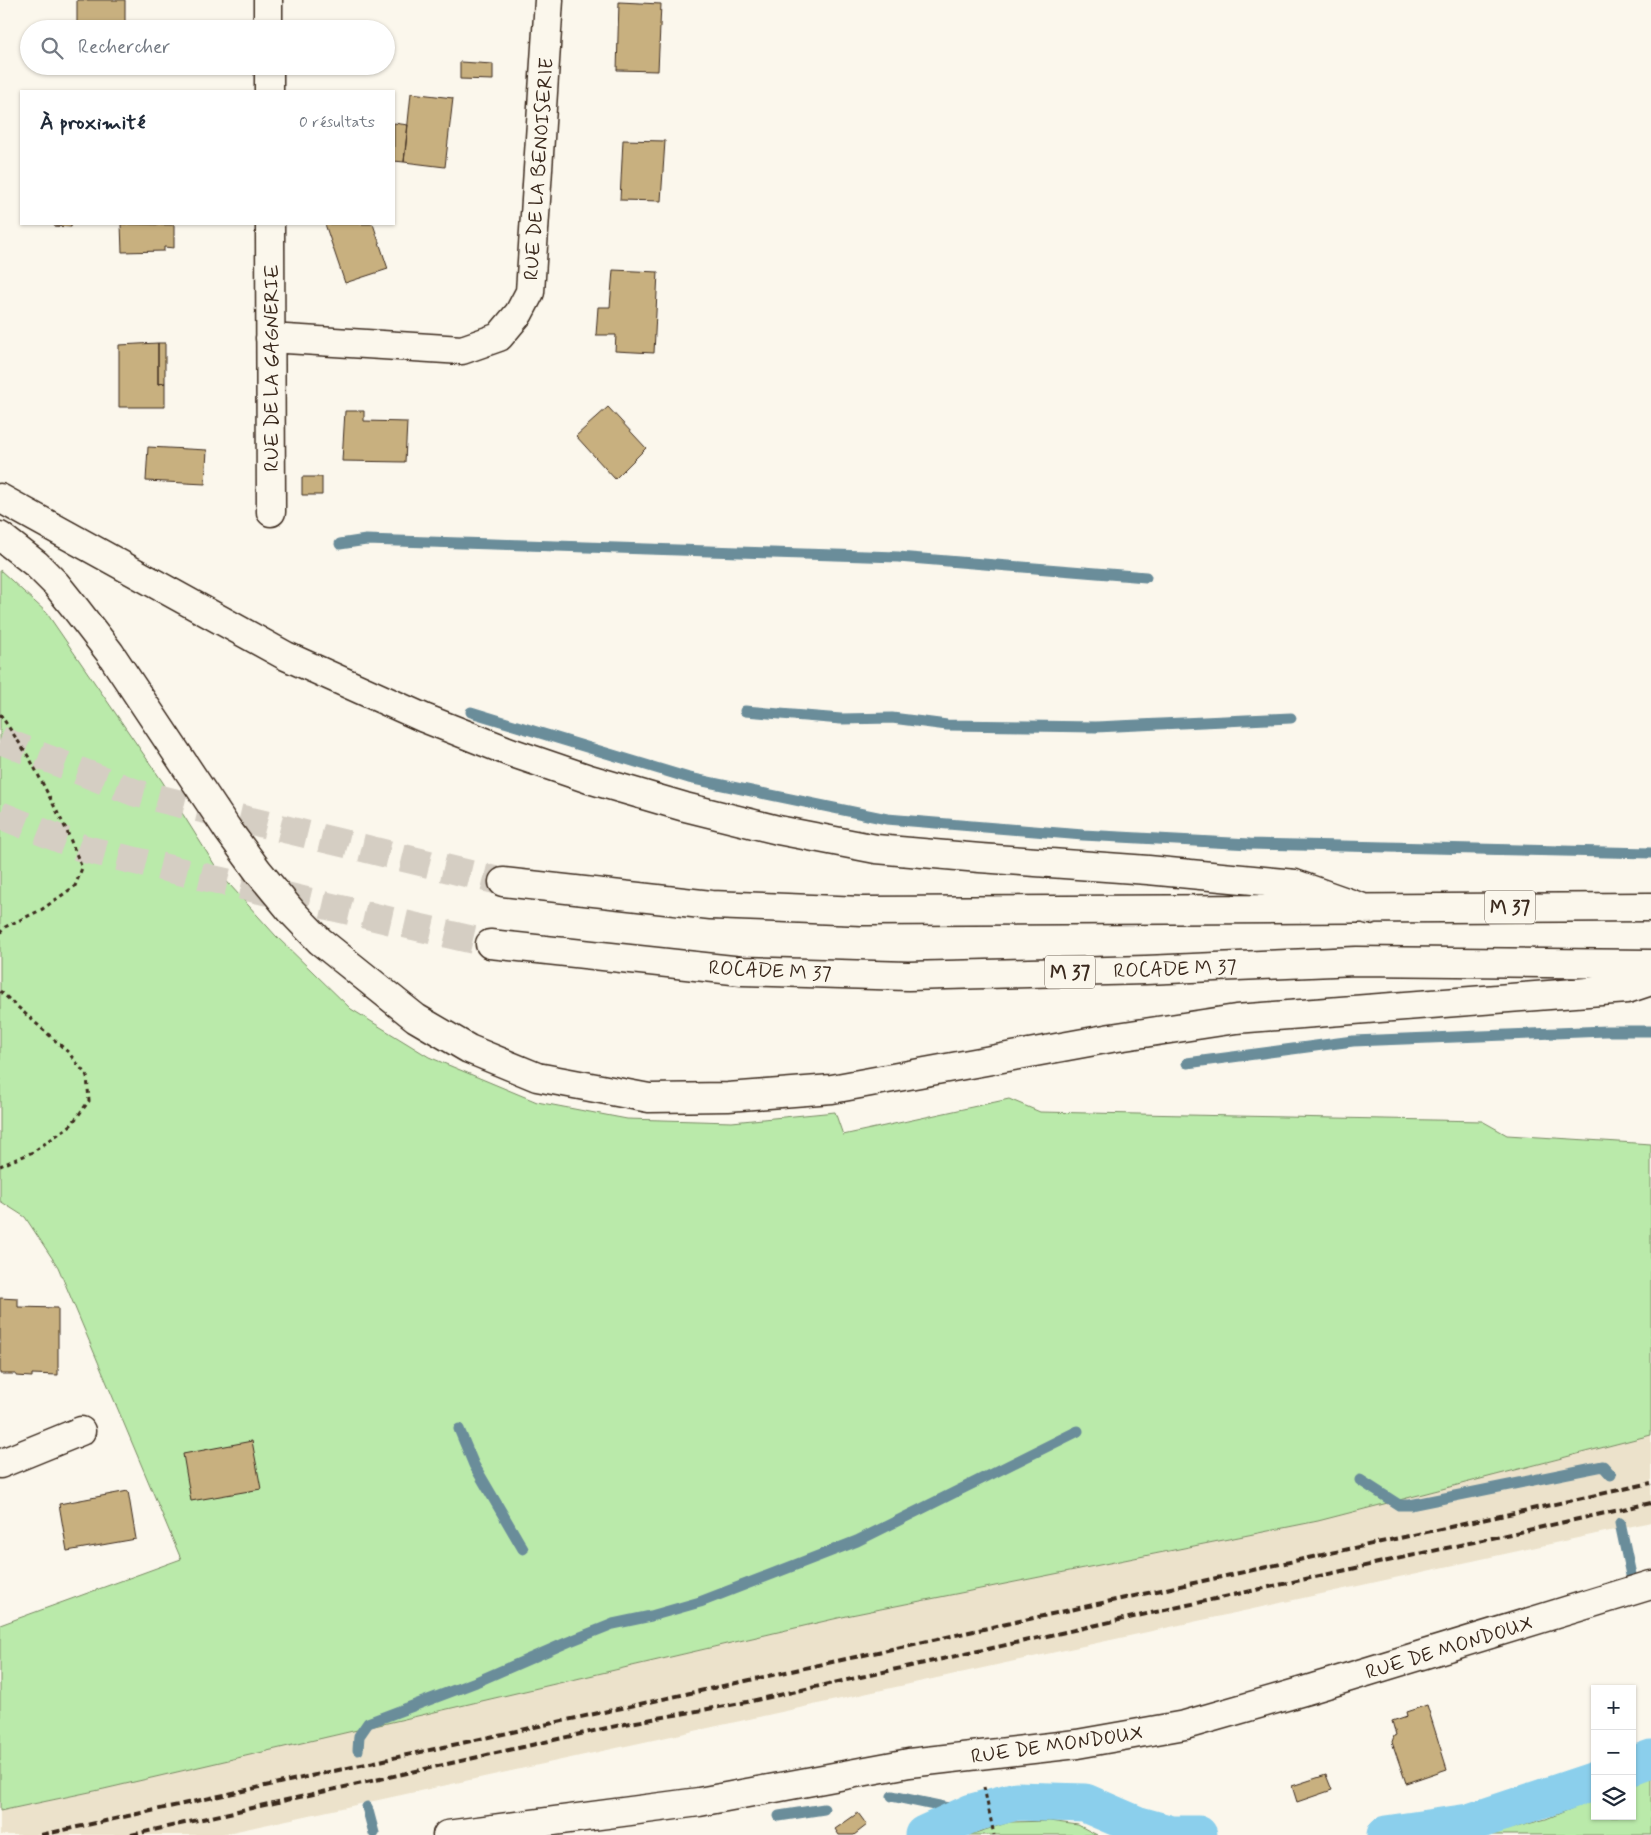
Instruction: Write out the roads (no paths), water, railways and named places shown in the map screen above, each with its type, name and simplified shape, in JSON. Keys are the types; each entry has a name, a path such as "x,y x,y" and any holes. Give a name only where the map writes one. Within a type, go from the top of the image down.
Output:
{"main road":[{"path":"268,0 268,20"},
{"name":"RUE DE LA BENOISERIE","path":"270,338 462,350 499,338 519,313 530,292 549,0"},
{"path":"269,75 269,90"},
{"name":"RUE DE LA GAGNERIE","path":"270,225 271,512"},
{"path":"0,498 286,656 424,718 510,752 589,779 684,807 778,830 876,848 1295,884 1369,910"},
{"path":"0,536 36,564 56,584 76,609 110,653 228,830 258,871 320,942 416,1018 469,1049 537,1077 648,1098 728,1097 822,1090 927,1073 1111,1038 1236,1019 1626,989 1651,981"},
{"name":"M 37","path":"503,882 711,905 862,911 1369,910 1651,907"},
{"name":"ROCADE M 37","path":"490,944 742,971 908,976 1146,970 1356,961 1651,964"},
{"path":"0,1464 81,1431"},
{"name":"RUE DE MONDOUX","path":"447,1835 699,1802 909,1763 978,1757 1077,1744 1185,1725 1307,1690 1651,1585"}],"waterway":[{"path":"340,544 366,540 898,557 1146,577"},
{"path":"745,711 841,719 892,718 947,725 1096,727 1291,718"},
{"path":"471,712 689,778 887,819 1083,835 1250,844 1651,853"},
{"path":"1187,1063 1353,1041 1606,1031 1651,1031"},
{"path":"459,1429 474,1465 523,1549"},
{"path":"358,1750 359,1736 368,1723 476,1682 613,1624 651,1616 700,1602 857,1541 1078,1431"},
{"path":"1360,1480 1399,1505 1410,1505 1603,1466 1611,1475"},
{"path":"1620,1523 1631,1575"},
{"path":"1636,1765 1651,1759"},
{"path":"1386,1835 1469,1823 1591,1782"},
{"path":"892,1796 972,1813"},
{"path":"924,1835 972,1813 1016,1801 1085,1803 1136,1825 1172,1835 1198,1835"},
{"path":"367,1807 374,1833"},
{"path":"779,1816 824,1809"}],"tunnel":[{"path":"0,740 136,793 503,882"},
{"path":"0,815 85,849 490,944"}],"railway":[{"path":"41,1835 1651,1483"},
{"path":"131,1835 625,1724 747,1702 1651,1503"}]}
